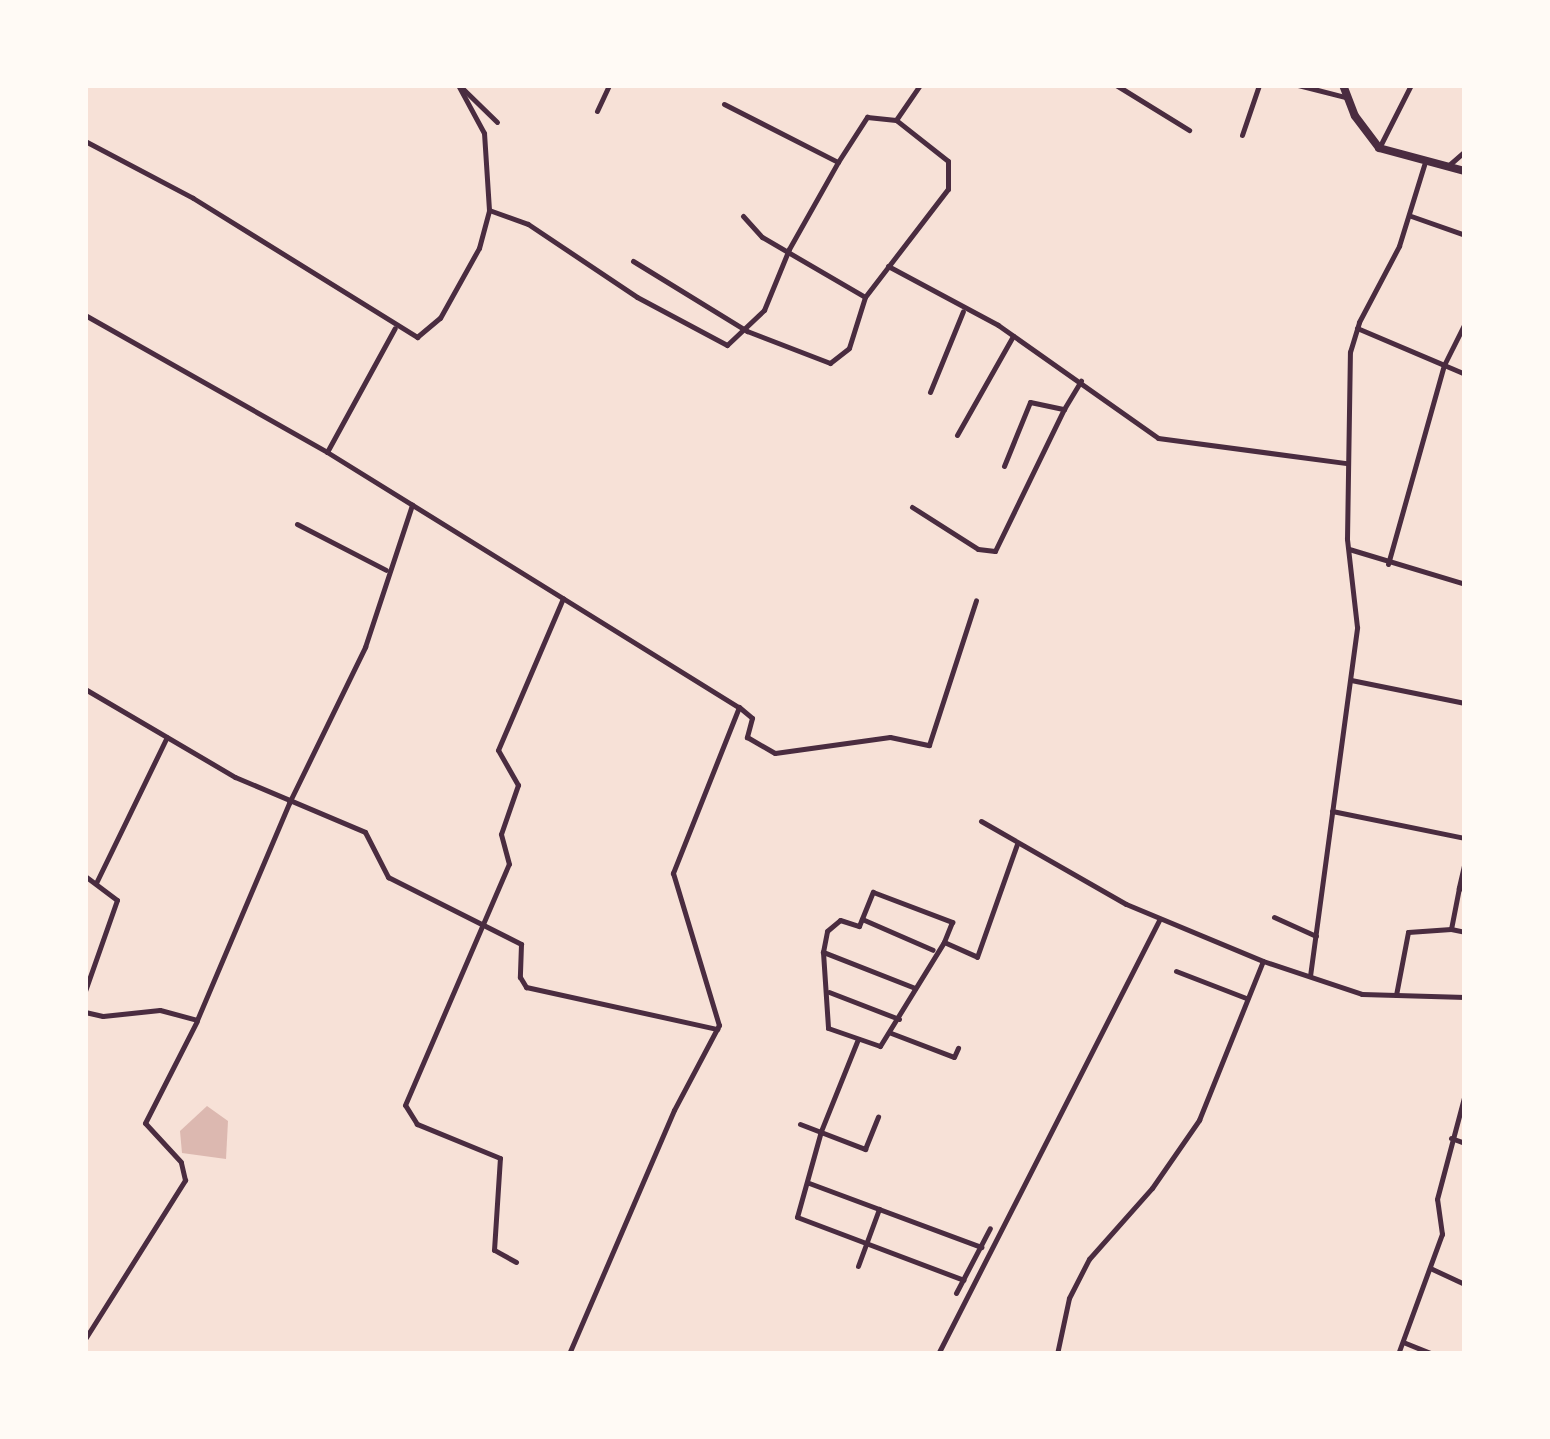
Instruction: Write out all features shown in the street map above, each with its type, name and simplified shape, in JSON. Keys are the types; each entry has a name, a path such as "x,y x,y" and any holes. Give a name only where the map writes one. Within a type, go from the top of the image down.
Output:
{"main road":[{"path":"1344,85 1345,97 1379,148 1424,165 1465,171"}],"street":[{"path":"459,85 498,122"},
{"path":"85,140 193,198 417,337 440,318 479,248 489,210 484,133 459,85"},
{"path":"597,111 609,85"},
{"path":"896,120 920,85"},
{"path":"1116,85 1189,130"},
{"path":"1242,135 1259,85"},
{"path":"1298,85 1345,97"},
{"path":"1379,148 1411,85"},
{"path":"724,104 838,162"},
{"path":"489,210 528,224 720,345 738,341 747,330 764,310 789,249 867,118 896,120 948,161 952,175 926,224 865,297 849,348 828,365 747,330 634,261"},
{"path":"1447,167 1465,150"},
{"path":"1310,976 1358,609 1349,549 1346,463 1356,327 1411,216 1424,165"},
{"path":"743,216 762,238 789,249 865,297"},
{"path":"1411,216 1465,234"},
{"path":"888,266 964,312 1013,336 1158,438 1346,463"},
{"path":"930,392 964,312"},
{"path":"85,315 327,452 739,707 752,718 746,738 775,753 890,737 929,745 976,600"},
{"path":"1388,564 1444,365 1465,322"},
{"path":"327,452 396,327"},
{"path":"1356,327 1465,374"},
{"path":"957,435 1013,336"},
{"path":"912,507 978,549 996,551 1081,381"},
{"path":"1004,466 1030,402 1064,409"},
{"path":"85,1340 185,1180 181,1162 145,1123 197,1020 290,802 365,648 386,570 412,506"},
{"path":"296,524 386,570"},
{"path":"1349,549 1388,564 1465,584"},
{"path":"516,1262 494,1250 500,1158 417,1124 405,1106 510,864 501,834 518,786 498,750 564,596"},
{"path":"1351,680 1465,703"},
{"path":"85,689 290,802 365,832 388,877 521,944 521,981 533,990 717,1030"},
{"path":"569,1354 674,1110 717,1030 719,1014 673,873 739,707"},
{"path":"96,883 168,736"},
{"path":"1332,812 1465,838"},
{"path":"981,820 1017,844 1159,920 1334,988 1396,996 1465,997"},
{"path":"944,942 977,957 1017,844"},
{"path":"1451,930 1465,861"},
{"path":"85,876 117,900 85,991"},
{"path":"873,892 952,922 944,942 934,950 899,1019 880,1046 828,1028 829,992 822,952 827,931 840,920 859,926 873,892"},
{"path":"1274,917 1316,936"},
{"path":"862,919 934,950"},
{"path":"938,1354 1159,920"},
{"path":"1396,996 1410,929 1465,932"},
{"path":"822,952 915,988"},
{"path":"1057,1354 1070,1298 1088,1258 1152,1188 1199,1120 1263,961"},
{"path":"1176,971 1246,998"},
{"path":"829,992 899,1019"},
{"path":"85,1012 103,1016 160,1010 197,1020"},
{"path":"891,1033 954,1056 958,1048"},
{"path":"858,1039 821,1132 797,1217 964,1280"},
{"path":"1398,1354 1442,1234 1437,1199 1465,1094"},
{"path":"800,1124 866,1149 878,1116"},
{"path":"1451,1138 1465,1142"},
{"path":"809,1183 981,1247"},
{"path":"858,1266 879,1209"},
{"path":"956,1293 990,1228"},
{"path":"1430,1268 1465,1284"},
{"path":"1403,1342 1432,1354"}],"shaded area":[{"path":"207,1106 228,1121 226,1159 182,1153 180,1131"}]}
